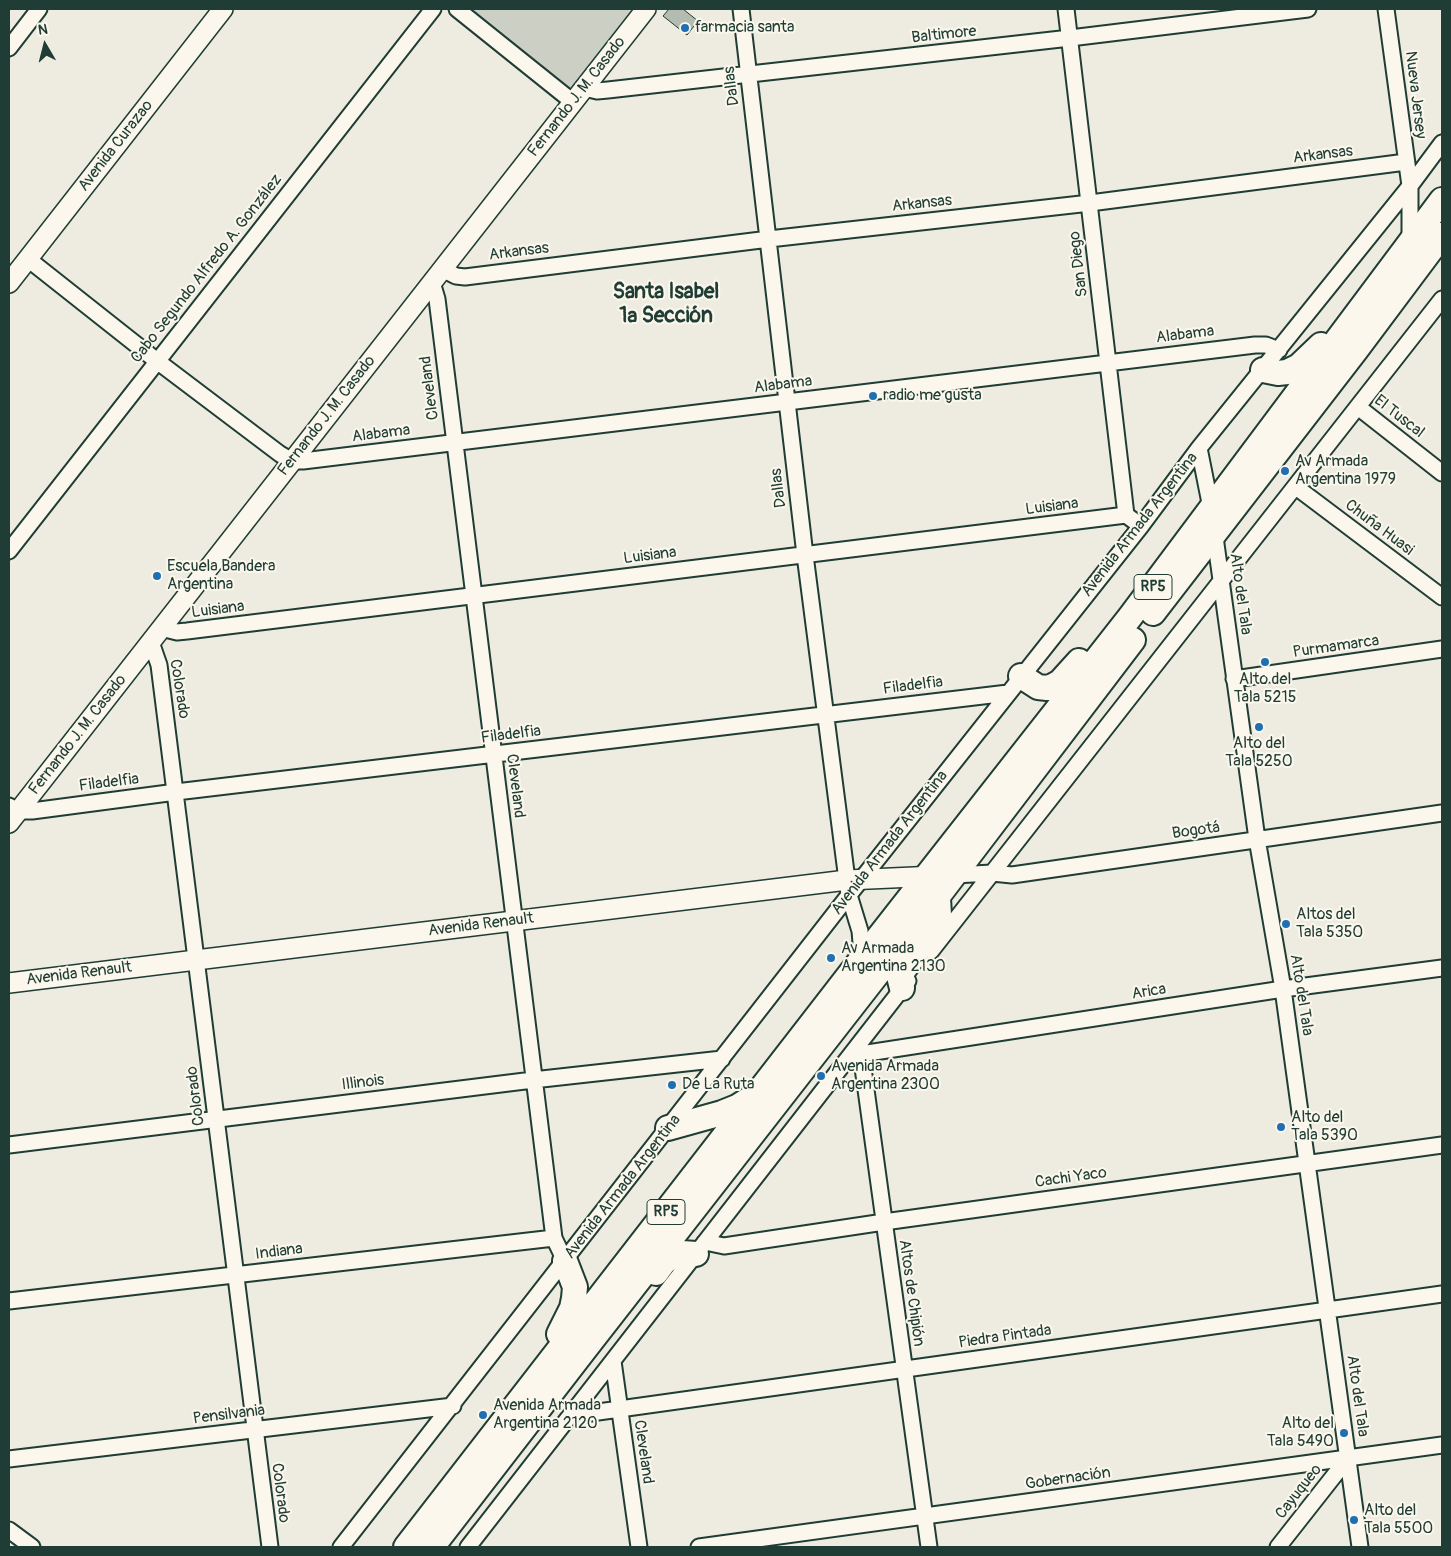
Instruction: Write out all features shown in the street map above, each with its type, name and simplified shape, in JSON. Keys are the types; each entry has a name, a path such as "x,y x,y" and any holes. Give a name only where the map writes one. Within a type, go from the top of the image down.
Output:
{"main road":[{"name":"RP5","path":"412,1546 585,1349 1442,200"},
{"name":"RP5","path":"412,1546 545,1368 860,961 932,886 954,875 1442,236"},
{"path":"1263,370 1278,373 1287,372 1299,366 1317,350 1356,303 1373,293"},
{"path":"1014,684 1047,688 1054,686 1060,682 1112,625 1130,617"},
{"path":"902,988 899,976 933,930 939,915 939,906 932,886"},
{"path":"668,1128 722,1112 737,1106 759,1093"},
{"path":"585,1349 616,1321 664,1262 682,1252 700,1248"},
{"path":"545,1368 553,1344 572,1308 574,1298 575,1287 566,1261"}],"street":[{"path":"9,48 39,9"},
{"name":"Avenida Curazao","path":"9,283 223,9"},
{"name":"Cabo Segundo Alfredo A. González","path":"9,551 433,9"},
{"path":"457,9 579,95"},
{"name":"Fernando J. M. Casado","path":"12,814 156,635 646,9"},
{"name":"Dallas","path":"741,9 769,239 786,402 826,714 860,931 860,961"},
{"name":"San Diego","path":"1066,9 1126,515"},
{"name":"Baltimore","path":"579,95 597,91 1070,38 1308,9"},
{"name":"Nueva Jersey","path":"1386,9 1410,186 1410,242"},
{"name":"Avenida Armada Argentina","path":"341,1547 722,1059 852,885 1140,526 1199,448 1410,186 1442,143"},
{"name":"Arkansas","path":"442,270 456,276 465,276 1090,203 1406,162"},
{"path":"28,259 157,361 280,454 292,461"},
{"name":"Cleveland","path":"430,286 434,289 437,299 554,1238 566,1261"},
{"path":"468,1547 700,1248 860,1049 902,988 1442,299"},
{"name":"Alabama","path":"292,461 1255,344 1266,345 1279,350"},
{"name":"El Tuscal","path":"1358,407 1442,473"},
{"name":"Alto del Tala","path":"1199,448 1211,508 1257,839 1283,989 1360,1547"},
{"name":"Chuña Huasi","path":"1296,487 1442,597"},
{"path":"1126,515 1140,526"},
{"name":"Luisiana","path":"156,635 1126,515"},
{"name":"Colorado","path":"156,635 270,1547"},
{"name":"Purmamarca","path":"1234,679 1442,649"},
{"name":"Filadelfia","path":"12,814 176,792 826,714 1014,684"},
{"name":"Bogotá","path":"954,875 992,873 1012,875 1442,813"},
{"name":"Avenida Renault","path":"9,983 514,921 852,885 932,886"},
{"name":"Arica","path":"860,1049 1442,968"},
{"name":"Altos de Chipión","path":"860,1049 929,1547"},
{"name":"Illinois","path":"9,1146 533,1080 722,1059"},
{"name":"Cachi Yaco","path":"700,1248 1442,1145"},
{"name":"Indiana","path":"9,1301 554,1238"},
{"name":"Piedra Pintada","path":"573,1412 590,1413 620,1409 1442,1294"},
{"name":"Cleveland","path":"613,1361 639,1547"},
{"name":"Pensilvania","path":"9,1459 452,1406"},
{"name":"Gobernación","path":"699,1547 1442,1445"},
{"name":"Cayuqueo","path":"1278,1547 1348,1458"},
{"path":"9,1530 32,1547"}],"shaded area":[{"path":"470,9 637,9 572,90"}],"building":[{"name":"farmacia santa","path":"669,9 683,9 698,21 687,35 663,16"}],"place":[{"name":"farmacia santa","path":"685,28"},
{"name":"radio me gusta","path":"873,396"},
{"name":"Av Armada Argentina 1979","path":"1285,471"},
{"name":"Escuela Bandera Argentina","path":"157,576"},
{"name":"Alto del Tala 5215","path":"1265,662"},
{"name":"Alto del Tala 5250","path":"1259,727"},
{"name":"Altos del Tala 5350","path":"1286,924"},
{"name":"Av Armada Argentina 2130","path":"831,958"},
{"name":"Avenida Armada Argentina 2300","path":"821,1076"},
{"name":"De La Ruta","path":"672,1085"},
{"name":"Alto del Tala 5390","path":"1281,1127"},
{"name":"Avenida Armada Argentina 2120","path":"483,1415"},
{"name":"Alto del Tala 5490","path":"1344,1433"},
{"name":"Alto del Tala 5500","path":"1354,1520"}],"district":[{"name":"Santa Isabel 1ª Sección","path":"666,305"}]}
